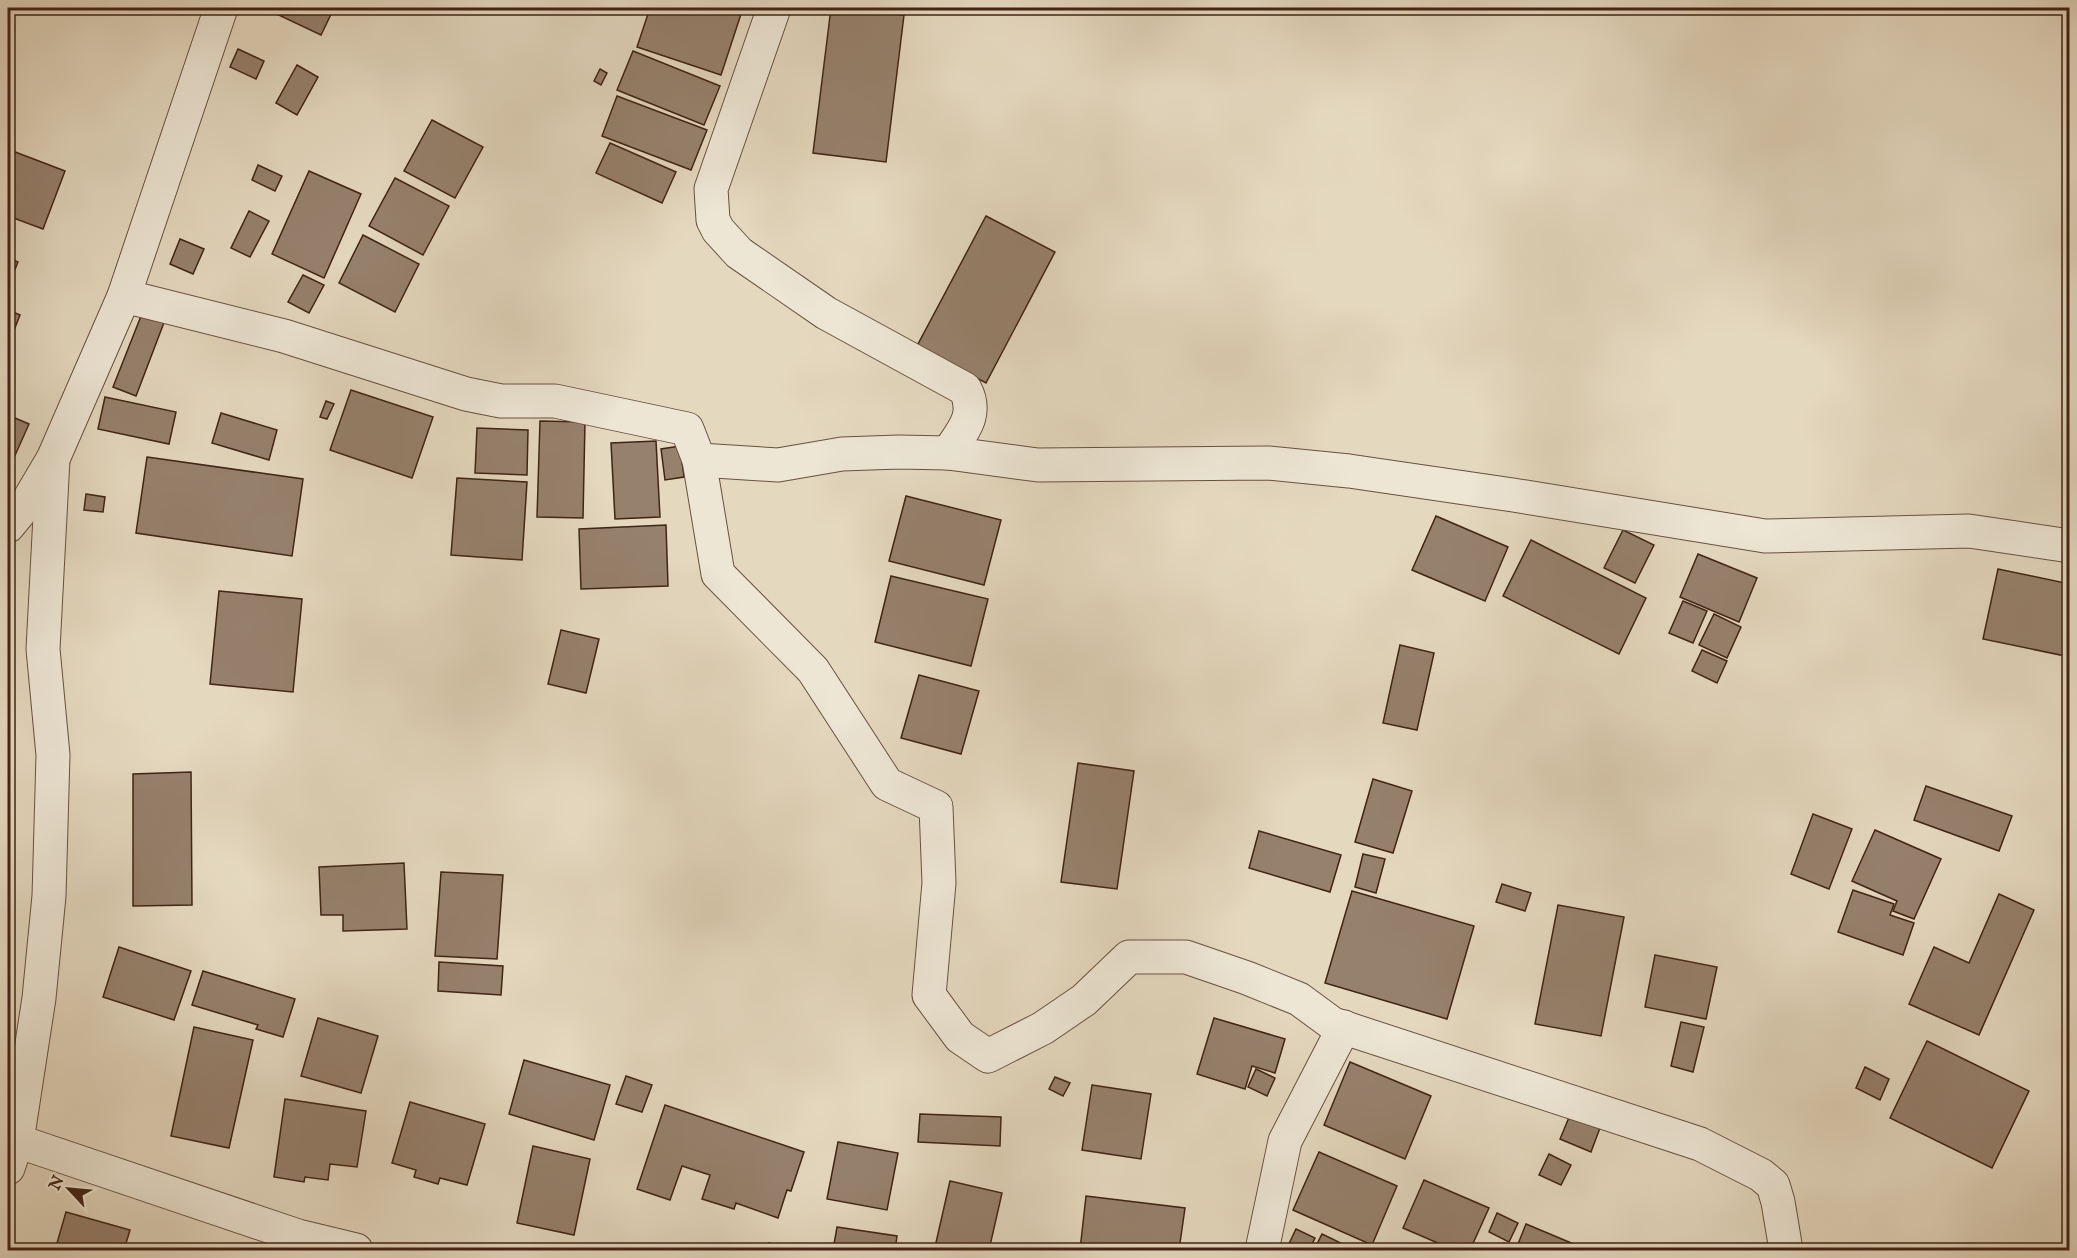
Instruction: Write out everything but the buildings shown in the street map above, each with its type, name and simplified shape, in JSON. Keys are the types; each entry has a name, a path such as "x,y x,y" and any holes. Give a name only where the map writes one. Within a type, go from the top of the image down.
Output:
{"street":[{"path":"8,526 27,503 53,459 124,296 221,8"},
{"path":"774,8 711,189 713,220 718,230 739,253 826,314 965,389 970,398 972,412 965,428 948,453"},
{"path":"124,296 284,336 466,394 501,401 555,401 687,429 699,460 718,574 813,670 887,784 936,807 939,883 929,994 960,1037 988,1056 1043,1028 1084,1000 1129,957 1186,957 1299,999 1333,1024 1700,1144 1761,1175 1773,1185 1786,1251"},
{"path":"699,460 778,465 842,454 948,453 1038,465 1268,463 1349,471 1513,495 1765,536 1969,531 2070,546"},
{"path":"53,459 43,650 53,755 49,896 39,998 12,1154 356,1251"},
{"path":"1262,1251 1285,1141 1344,1027"}]}
